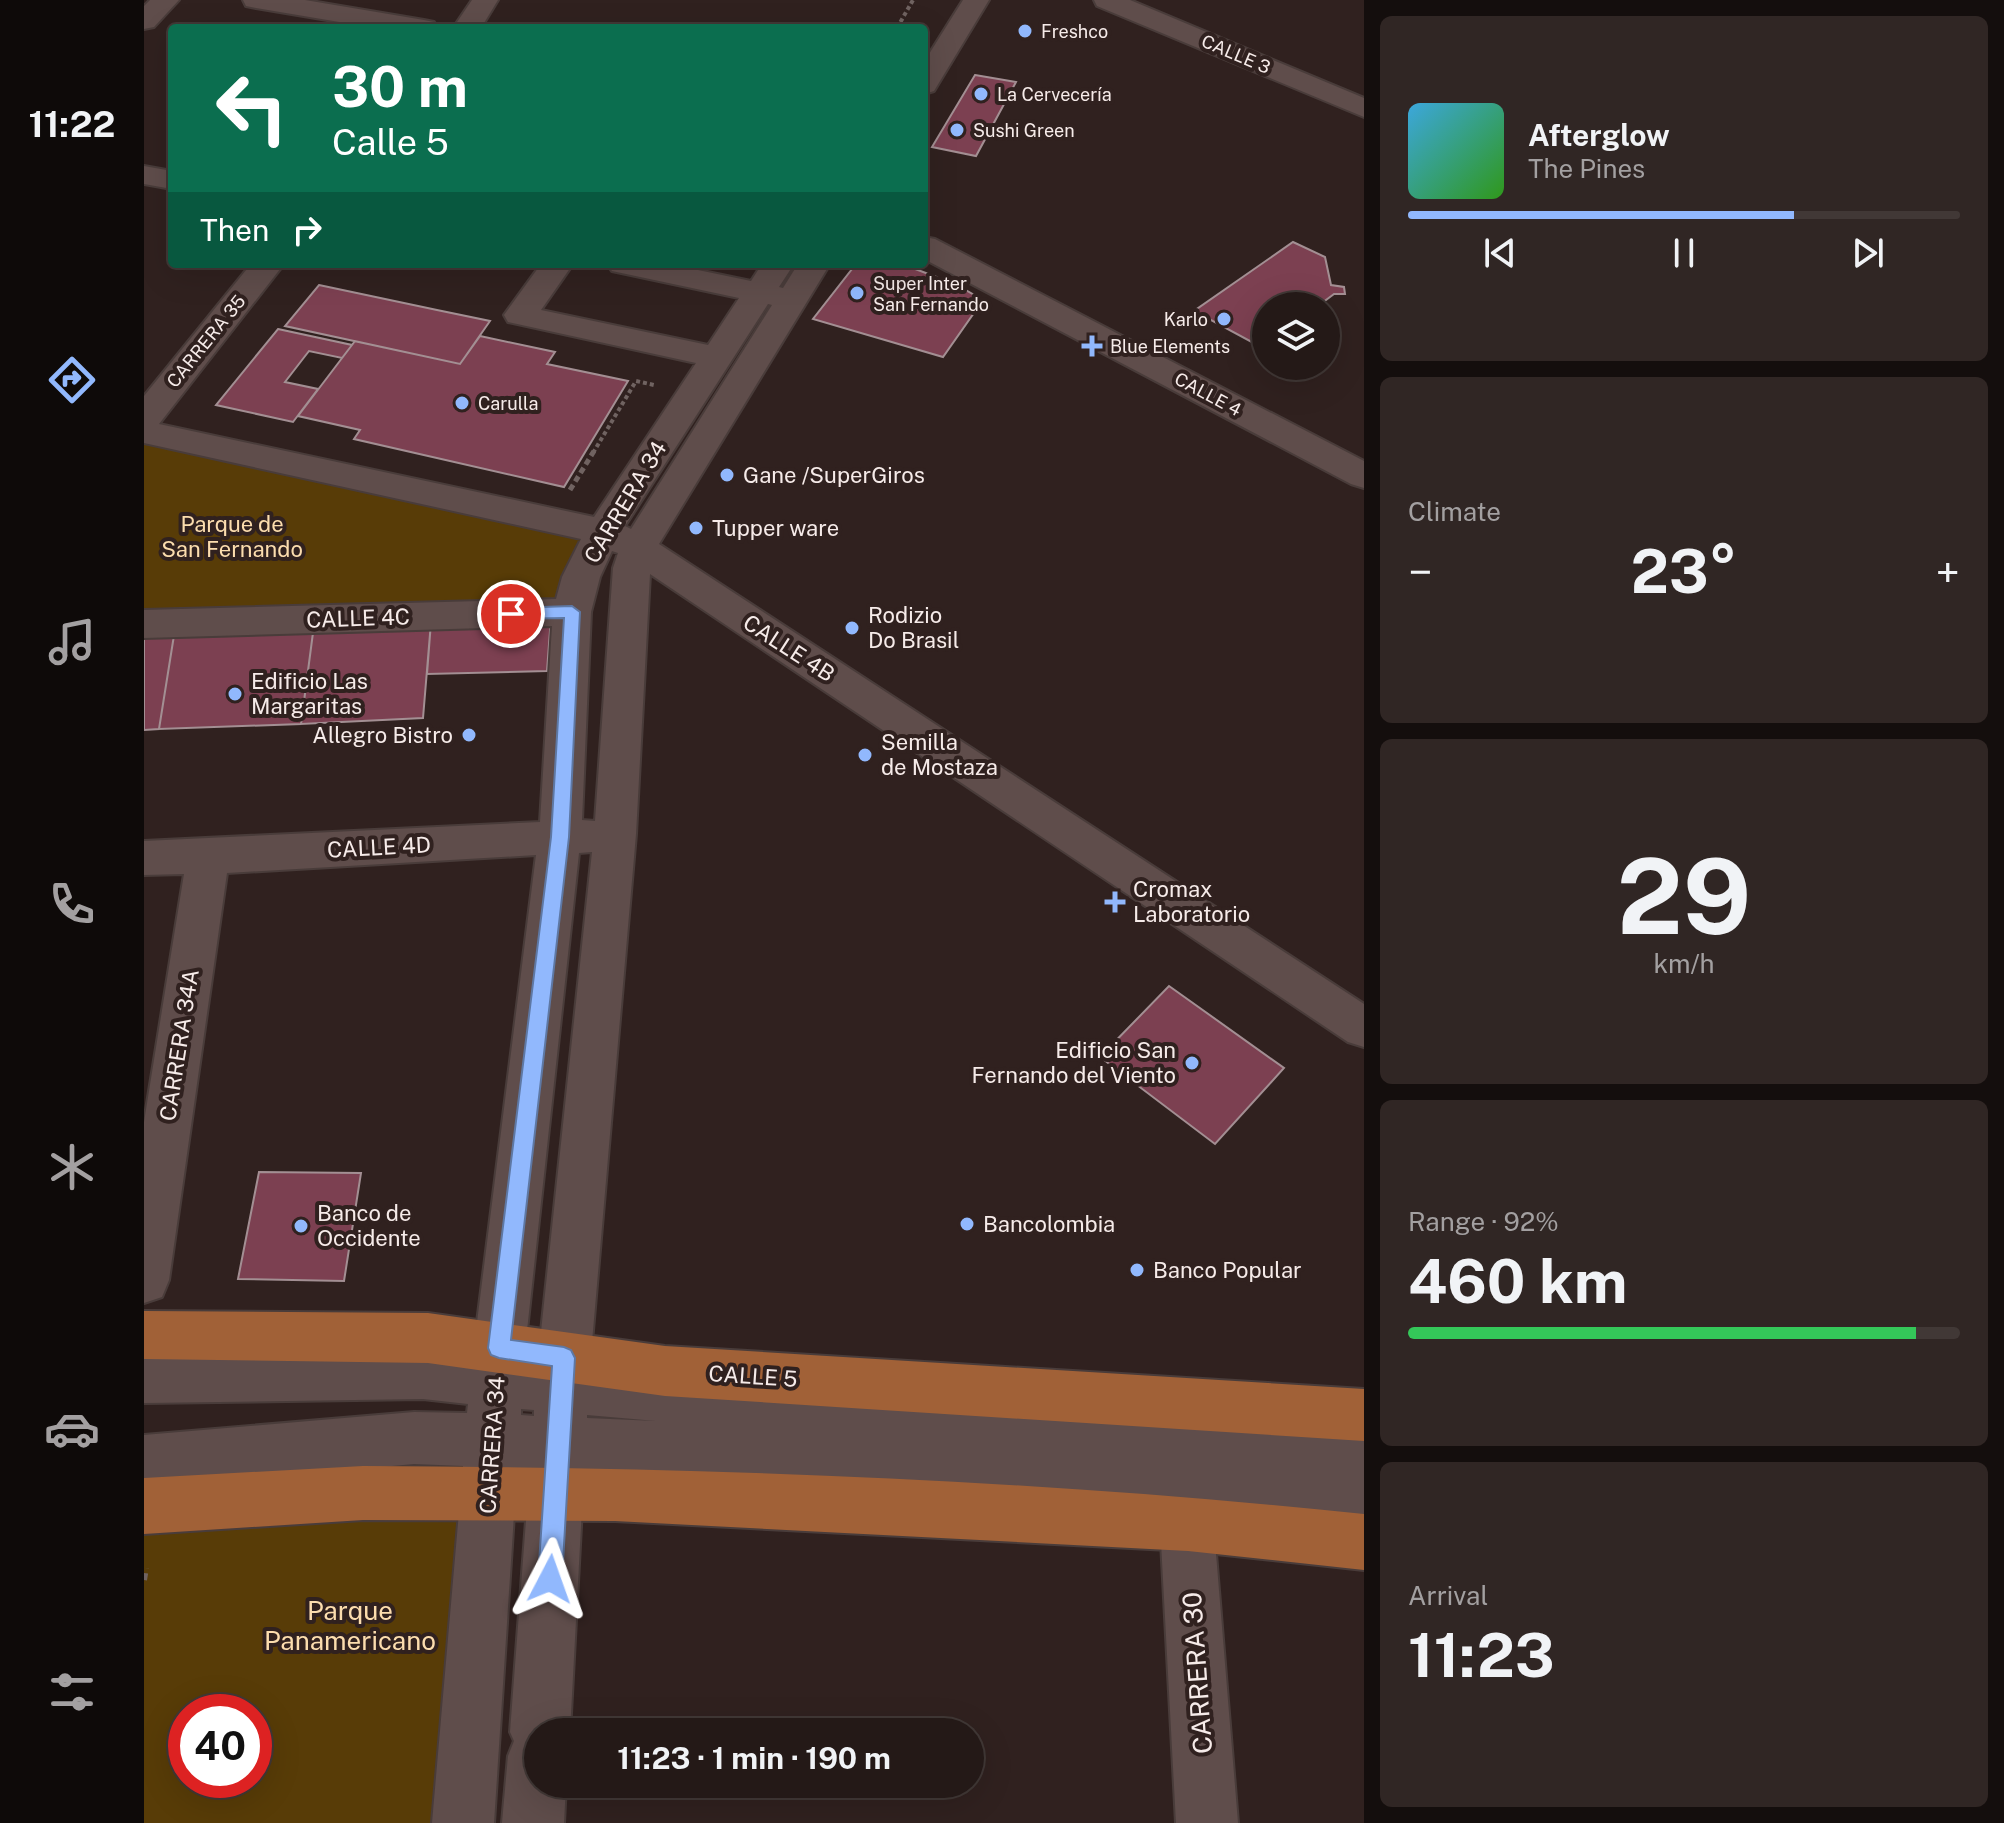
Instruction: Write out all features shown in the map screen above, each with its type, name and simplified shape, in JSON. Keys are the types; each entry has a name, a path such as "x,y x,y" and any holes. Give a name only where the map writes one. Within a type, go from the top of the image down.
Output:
{"main road":[{"path":"144,1335 428,1338 498,1364"},
{"name":"CALLE 5","path":"563,1372 665,1371 1364,1415"},
{"path":"144,1506 363,1493 490,1468 557,1469 615,1494 1188,1523 1364,1542"}],"street":[{"path":"144,21 166,0"},
{"path":"256,0 400,24"},
{"path":"470,24 485,0"},
{"path":"928,78 976,0"},
{"name":"CALLE 3","path":"1107,0 1364,108"},
{"path":"144,175 168,179"},
{"name":"CALLE 4","path":"928,248 1364,476"},
{"name":"CARRERA 35","path":"144,419 265,268"},
{"path":"554,268 520,315 716,357"},
{"path":"642,268 776,296"},
{"name":"CARRERA 34","path":"463,1823 498,1364 560,837 572,612 581,577 620,540 776,296 778,268"},
{"name":"CARRERA 34","path":"620,540 716,357 776,296 809,268"},
{"name":"CALLE 4B","path":"144,432 620,540 1364,1028"},
{"name":"CARRERA 34","path":"541,1718 563,1372 615,834 632,568 620,540"},
{"name":"CALLE 4C","path":"144,624 572,612"},
{"name":"CALLE 4D","path":"144,858 615,834"},
{"name":"CARRERA 34A","path":"144,1280 208,857"},
{"path":"144,1378 423,1374 498,1364 1364,1453"},
{"path":"144,1462 414,1438 490,1468"},
{"path":"557,1469 1105,1480 1364,1501"},
{"name":"CARRERA 30","path":"1188,1523 1207,1823"},
{"path":"533,1823 535,1798"}],"path":[{"path":"899,24 913,0"},
{"path":"568,495 636,381"},
{"path":"144,1580 146,1568"}],"green space":[{"name":"Parque de San Fernando","path":"144,432 603,531 572,612 144,624"},
{"name":"Parque Panamericano","path":"488,1494 463,1823 144,1823 144,1506"}],"building":[{"path":"975,75 1016,82 976,156 932,147"},
{"path":"1293,242 1325,257 1331,285 1344,287 1345,294 1252,292 1252,342 1194,311"},
{"path":"853,268 913,268 955,284 983,300 943,357 813,319"},
{"path":"319,285 490,321 460,364 285,326"},
{"path":"278,329 352,345 342,358 309,351 285,382 318,389 293,422 216,405"},
{"name":"Carulla","path":"480,336 555,352 547,364 628,381 564,487 354,439 360,430 298,416 355,341 460,364"},
{"path":"551,617 547,671 427,674 431,622"},
{"path":"431,622 423,718 301,724 314,625"},
{"name":"Edificio Las Margaritas","path":"314,625 301,724 159,729 175,629"},
{"path":"175,629 159,729 144,730 144,630"},
{"name":"Edificio San Fernando del Viento","path":"1169,986 1284,1068 1215,1144 1100,1057"},
{"name":"Banco de Occidente","path":"259,1172 361,1173 344,1281 238,1279"}],"place":[{"name":"Freshco","path":"1025,31"},
{"name":"La Cervecería","path":"981,94"},
{"name":"Sushi Green","path":"957,130"},
{"name":"Super Inter San Fernando","path":"857,293"},
{"name":"Karlo","path":"1224,319"},
{"name":"Blue Elements","path":"1092,346"},
{"name":"Carulla","path":"462,403"},
{"name":"Gane /SuperGiros","path":"727,475"},
{"name":"Tupper ware","path":"696,528"},
{"name":"Rodizio Do Brasil","path":"852,628"},
{"name":"Edificio Las Margaritas","path":"235,694"},
{"name":"Allegro Bistro","path":"469,735"},
{"name":"Semilla de Mostaza","path":"865,755"},
{"name":"Cromax Laboratorio","path":"1115,902"},
{"name":"Edificio San Fernando del Viento","path":"1192,1063"},
{"name":"Bancolombia","path":"967,1224"},
{"name":"Banco de Occidente","path":"301,1226"},
{"name":"Banco Popular","path":"1137,1270"}],"route":[{"path":"511,614 572,612 560,837 499,1348 564,1358 550,1579"}]}
